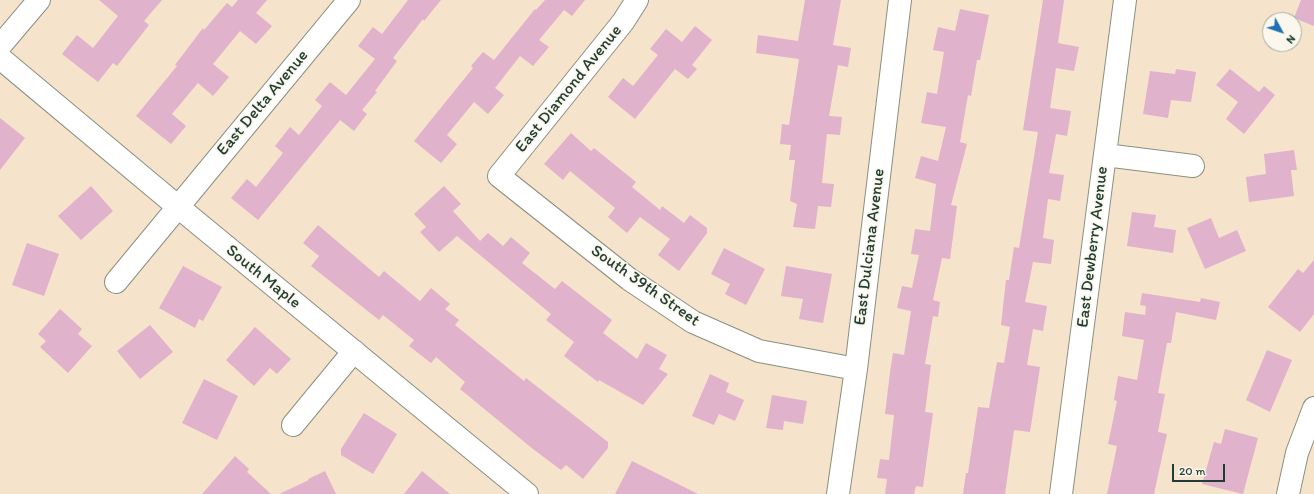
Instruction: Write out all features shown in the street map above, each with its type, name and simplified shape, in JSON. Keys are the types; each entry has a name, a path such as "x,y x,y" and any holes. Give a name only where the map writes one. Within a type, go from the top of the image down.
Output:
{"street":[{"path":"0,46 39,0"},
{"name":"East Delta Avenue","path":"116,282 177,206 349,0"},
{"name":"East Diamond Avenue","path":"499,176 623,22 637,0"},
{"name":"East Dulciana Avenue","path":"838,494 856,370 900,0"},
{"name":"East Dewberry Avenue","path":"1062,494 1125,0"},
{"name":"South Maple","path":"0,58 523,493"},
{"path":"1105,155 1193,166"},
{"name":"South 39th Street","path":"499,176 629,279 693,322 758,351 856,370"},
{"path":"293,426 354,351"},
{"path":"1288,494 1297,453 1314,408"}],"building":[{"path":"99,0 162,0 144,21 149,25 117,66 113,63 98,82 62,54 77,35 93,48 118,16"},
{"path":"238,0 267,0 256,13 272,26 256,44 240,31 213,64 229,77 213,96 198,83 172,114 186,126 171,144 136,116 177,66 175,65 203,28 204,30 227,3 232,7"},
{"path":"408,0 441,0 424,21 423,19 393,58 397,61 375,91 377,92 362,110 367,114 354,131 340,120 258,220 231,198 247,179 256,187 283,153 275,146 290,127 299,135 322,106 315,100 330,82 346,95 375,59 358,46 373,27 382,34"},
{"path":"545,0 585,0 572,16 564,10 539,40 549,47 533,66 520,56 495,88 504,95 488,114 474,102 447,135 457,144 441,163 414,141 473,68 471,66 483,52 494,60 535,9 536,10"},
{"path":"805,0 841,0 833,45 851,48 848,67 838,65 829,116 842,117 840,135 827,134 822,183 834,184 831,207 818,206 815,229 793,227 797,204 790,201 795,160 789,160 791,145 780,144 782,124 789,125 799,59 756,53 758,35 798,41"},
{"path":"1043,0 1064,0 1058,43 1079,47 1074,71 1056,68 1050,108 1071,111 1067,136 1056,134 1049,173 1064,175 1060,201 1048,199 1043,238 1054,240 1051,264 1033,262 1025,302 1047,306 1043,331 1033,329 1027,365 1040,367 1030,432 1014,430 1005,494 963,494 966,473 968,473 978,407 989,408 997,362 1004,363 1010,327 1001,325 1006,280 1009,280 1014,247 1019,248 1038,132 1023,130"},
{"path":"1301,0 1314,0 1314,26 1302,21 1302,12 1296,12"},
{"path":"960,9 989,15 980,60 977,60 971,96 968,95 960,142 967,144 951,205 957,206 950,259 942,258 933,300 940,302 938,317 933,316 925,364 931,365 925,412 933,413 923,487 916,486 914,494 885,494 887,479 877,478 880,459 889,460 894,415 885,414 890,372 893,353 904,355 911,311 897,308 902,286 912,288 919,255 911,254 915,229 930,231 936,184 915,178 921,156 938,161 946,127 921,123 927,92 937,94 944,52 933,50 938,27 955,31"},
{"path":"695,26 712,40 692,65 697,69 688,79 675,69 635,119 608,97 623,78 633,86 658,55 650,49 666,29 682,42"},
{"path":"1176,69 1196,72 1191,102 1171,100 1168,118 1143,114 1150,71 1175,74"},
{"path":"1230,69 1259,92 1264,86 1275,95 1244,134 1226,119 1238,102 1216,85"},
{"path":"0,118 25,138 0,170"},
{"path":"571,133 591,151 594,148 636,182 632,187 660,210 662,206 684,223 690,215 707,228 707,233 679,271 658,255 670,239 640,217 627,233 608,217 615,208 570,171 563,180 544,164"},
{"path":"1294,150 1297,170 1291,170 1294,196 1249,202 1246,177 1266,174 1264,154"},
{"path":"91,186 113,211 81,240 58,216"},
{"path":"444,186 461,204 453,211 480,241 488,233 503,246 511,237 530,253 522,263 555,289 562,281 612,320 603,333 637,359 646,343 667,355 659,369 668,374 643,405 599,380 598,382 564,356 574,342 546,320 551,314 457,236 439,252 420,232 426,227 414,214"},
{"path":"1132,212 1156,215 1154,227 1176,230 1173,253 1127,246"},
{"path":"1211,218 1219,238 1237,230 1246,251 1205,269 1187,228"},
{"path":"318,225 379,277 384,271 420,301 431,288 450,304 445,309 459,320 455,325 524,381 526,378 608,442 608,448 583,479 566,465 561,470 533,449 460,389 465,382 436,357 431,363 409,346 414,340 383,315 379,320 311,266 319,256 303,243"},
{"path":"27,243 59,254 44,296 12,285"},
{"path":"724,248 765,269 746,305 725,294 730,284 711,274"},
{"path":"1314,260 1314,314 1300,332 1268,307 1298,269 1303,273"},
{"path":"183,266 222,287 203,321 199,319 195,328 159,308"},
{"path":"786,266 832,274 823,323 799,319 803,299 781,296"},
{"path":"1142,293 1200,302 1201,298 1220,302 1216,320 1176,312 1171,343 1167,343 1158,393 1165,394 1158,432 1167,434 1154,494 1107,494 1117,446 1108,444 1117,401 1114,400 1118,376 1137,380 1144,340 1122,336 1125,312 1145,315 1146,306 1140,305"},
{"path":"60,309 82,329 78,334 92,346 68,373 40,347 46,341 38,334"},
{"path":"150,325 173,352 140,379 117,351"},
{"path":"255,327 291,359 277,374 270,368 254,386 226,360"},
{"path":"1267,350 1292,360 1270,412 1246,400"},
{"path":"710,374 729,383 726,392 744,400 735,421 719,414 714,425 692,416"},
{"path":"204,379 238,396 217,440 182,423"},
{"path":"772,395 807,401 803,424 784,421 783,430 766,428"},
{"path":"364,413 397,434 373,474 341,455 341,449"},
{"path":"1225,429 1258,438 1243,494 1202,484 1214,442 1221,444"},
{"path":"235,456 249,469 247,472 271,494 202,494"},
{"path":"632,461 698,494 615,494"},
{"path":"325,471 336,494 279,494 309,480 308,479"},
{"path":"422,471 450,494 404,494"}]}
